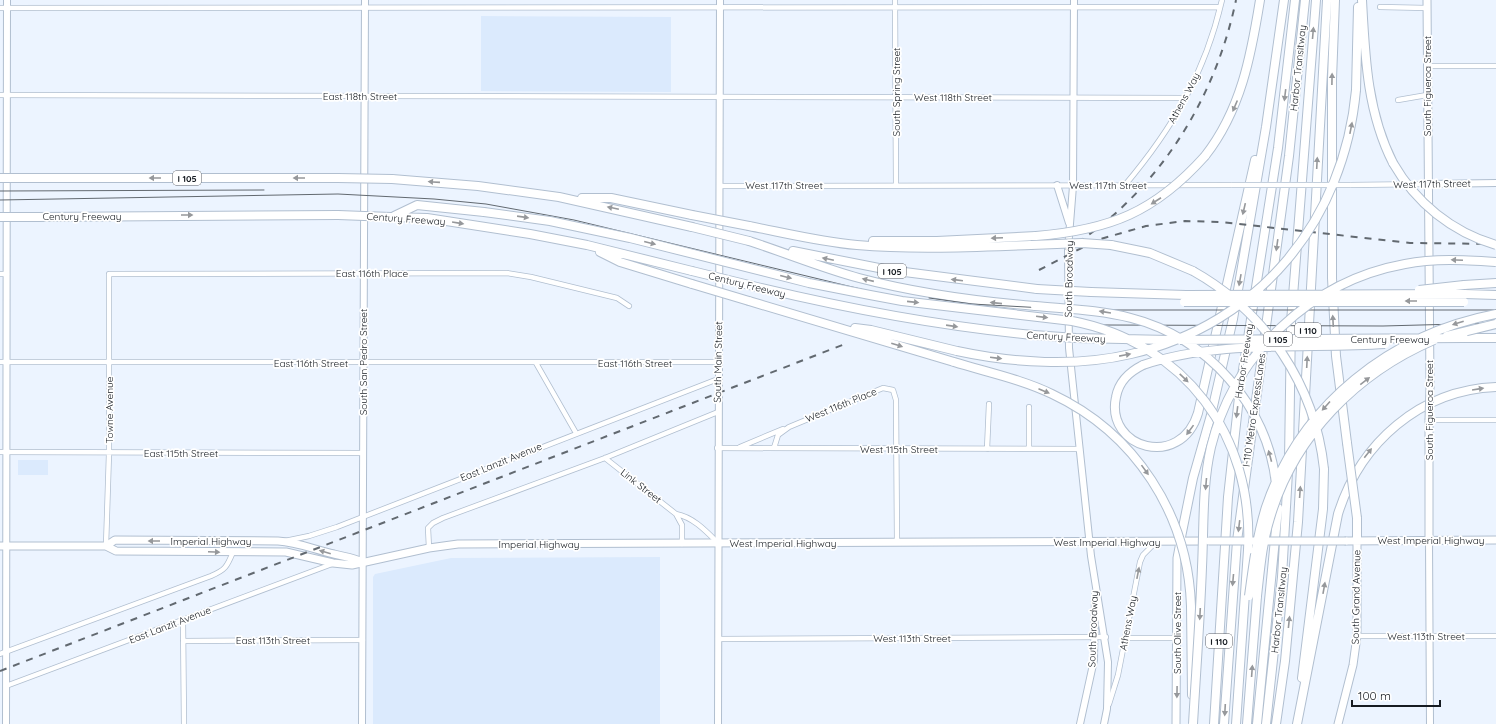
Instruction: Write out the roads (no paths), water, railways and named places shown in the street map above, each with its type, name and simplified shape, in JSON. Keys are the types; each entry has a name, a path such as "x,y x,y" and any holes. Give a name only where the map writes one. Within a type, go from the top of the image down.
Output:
{"highway":[{"path":"796,235 854,240 911,242 1036,236 1087,230 1132,215 1166,194 1188,175 1205,156 1226,126 1237,101 1247,69 1260,0"},
{"path":"1180,542 1192,485 1211,415 1233,319 1271,89 1284,0"},
{"name":"Harbor Freeway","path":"1214,724 1225,530 1232,452 1241,383 1278,148 1295,0"},
{"name":"Harbor Transitway","path":"1291,136 1305,0"},
{"name":"Harbor Transitway","path":"1266,724 1282,577 1288,495 1290,349 1305,127 1316,0"},
{"name":"I 110","path":"1276,724 1293,587 1298,522 1327,0"},
{"path":"1335,0 1332,79 1332,278 1336,356 1357,518 1357,540"},
{"path":"832,326 871,330 957,351 990,357 1029,361 1081,360 1118,356 1143,351 1204,327 1224,315 1256,292 1296,249 1314,224 1332,189 1341,165 1351,128 1356,90 1358,0"},
{"path":"1362,0 1365,52 1370,90 1379,130 1393,163 1412,190 1436,214 1464,232 1496,246"},
{"path":"1271,89 1201,404 1194,424 1186,435 1171,445 1154,447 1137,443 1124,432 1116,416 1115,403 1119,386 1130,372 1143,365 1173,358 1214,351 1259,348 1371,345 1464,338"},
{"name":"I-110 Metro ExpressLanes","path":"1224,724 1237,541 1291,136"},
{"name":"I 105","path":"0,178 338,178 392,179 478,186 559,197 749,241 889,270 1037,289 1164,295 1185,299 1390,294 1464,298 1482,295 1496,295"},
{"path":"559,197 612,198 834,242 880,247 930,248 1082,243 1111,245 1150,253 1193,271 1215,284 1239,303 1268,333 1288,361 1303,390 1316,427 1324,469 1323,509 1304,660 1300,709"},
{"path":"391,217 417,205 550,221 630,238 809,283 863,294 902,301 1085,323 1129,339 1156,354 1190,383 1215,415 1232,446 1243,482 1248,511 1248,542 1236,724"},
{"name":"Century Freeway","path":"0,217 338,215 427,218 587,245 749,285 883,315 943,325 1034,335 1084,339 1160,340 1496,338"},
{"path":"749,241 858,278 906,289 964,299 1102,312 1133,318 1174,334 1207,357 1238,390 1259,425 1273,465 1278,508 1257,724"},
{"path":"587,245 620,262 1032,386 1074,405 1116,436 1150,476 1163,499 1174,522 1188,573 1191,606 1193,724"},
{"path":"1193,724 1208,465 1221,415 1232,392 1246,369 1270,338 1298,312 1331,290 1354,279 1391,267 1416,262 1442,260 1496,262"},
{"path":"1390,294 1464,285 1496,283"},
{"path":"1185,299 1464,298"},
{"path":"1236,724 1249,596 1258,539 1272,491 1293,450 1323,410 1344,388 1365,371 1402,347 1424,336 1462,322 1496,314"},
{"path":"1247,724 1257,596 1266,534 1280,492 1306,443 1322,422 1344,398 1363,382 1390,363 1436,339 1466,330 1496,324"},
{"path":"1297,724 1338,514 1347,489 1359,465 1384,435 1416,410 1452,394 1496,387"}],"main road":[{"path":"6,724 6,686 3,653 3,452 7,362 3,274 8,96 8,0"},
{"name":"South San Pedro Street","path":"362,724 365,0"},
{"name":"South Main Street","path":"718,724 717,448 720,186 720,0"},
{"name":"South Broadway","path":"1074,0 1073,186 1068,249 1069,348 1094,581 1106,637 1108,662 1107,709 1104,724"},
{"name":"South Figueroa Street","path":"1427,4 1430,386 1430,724"},
{"name":"West 117th Street","path":"1429,184 1496,183"},
{"path":"1057,186 1070,226"},
{"name":"Imperial Highway","path":"106,546 115,540 281,541 298,543 336,555 353,557 362,562"},
{"name":"South Grand Avenue","path":"1338,724 1353,665 1357,636 1357,540"},
{"name":"West Imperial Highway","path":"718,543 1496,540"},
{"path":"233,552 237,548 264,548 281,541"},
{"name":"South Olive Street","path":"1176,724 1177,558 1180,542"},
{"name":"Imperial Highway","path":"3,546 106,546 116,550 286,552 333,563 352,565 429,548 458,544 718,543"},
{"name":"South Broadway","path":"1080,724 1094,660 1094,581"}],"street":[{"name":"South Spring Street","path":"895,0 897,97 896,185"},
{"name":"Athens Way","path":"1125,185 1163,136 1186,98 1212,38 1222,0"},
{"path":"1380,7 1427,4"},
{"path":"0,8 720,9 1220,7"},
{"path":"1427,66 1496,66"},
{"path":"1398,100 1427,95"},
{"name":"East 118th Street","path":"0,96 720,97"},
{"name":"West 118th Street","path":"720,97 1074,96 1186,98"},
{"name":"West 117th Street","path":"720,186 1429,184"},
{"name":"East 116th Place","path":"109,274 507,274 531,277 617,298 629,306"},
{"name":"Towne Avenue","path":"106,546 109,454 109,274"},
{"name":"East 116th Street","path":"0,362 718,362"},
{"path":"536,363 576,432"},
{"name":"East Lanzit Avenue","path":"281,541 309,536 362,517 576,432 718,379"},
{"name":"West 116th Place","path":"737,448 883,388 893,390 896,400 897,449"},
{"path":"986,449 989,404"},
{"path":"1029,407 1029,449"},
{"path":"429,548 428,528 433,523 605,458 718,412"},
{"path":"1429,420 1496,420"},
{"name":"West 116th Place","path":"774,448 778,435 788,427"},
{"name":"West 115th Street","path":"717,448 1080,449"},
{"path":"897,449 897,542"},
{"name":"East 115th Street","path":"3,452 109,454 363,453"},
{"name":"Link Street","path":"605,458 676,514 685,516 704,529 718,543"},
{"path":"676,514 682,526 682,544"},
{"name":"Athens Way","path":"1107,709 1118,675 1140,562 1145,553 1156,542"},
{"path":"3,653 224,570 228,566 233,552"},
{"name":"East Lanzit Avenue","path":"6,686 333,563"},
{"path":"184,620 184,724"},
{"name":"West 113th Street","path":"1357,636 1496,636"},
{"name":"West 113th Street","path":"718,640 1106,637"},
{"path":"1125,638 1177,638"},
{"name":"East 113th Street","path":"183,641 362,640"}],"tram line":[{"path":"0,191 264,190"},
{"path":"0,200 338,194 434,199 486,204 574,220 902,299 1035,320 1105,325 1383,326 1496,323"},
{"path":"929,298 972,304 1080,310 1496,310"}],"railway":[{"path":"1066,250 1098,228 1128,202 1154,173 1177,142 1197,109 1213,74 1226,37 1236,0"},
{"path":"1039,270 1097,240 1146,226 1185,221 1221,222 1410,243 1496,244"},
{"path":"0,671 845,344"}]}
